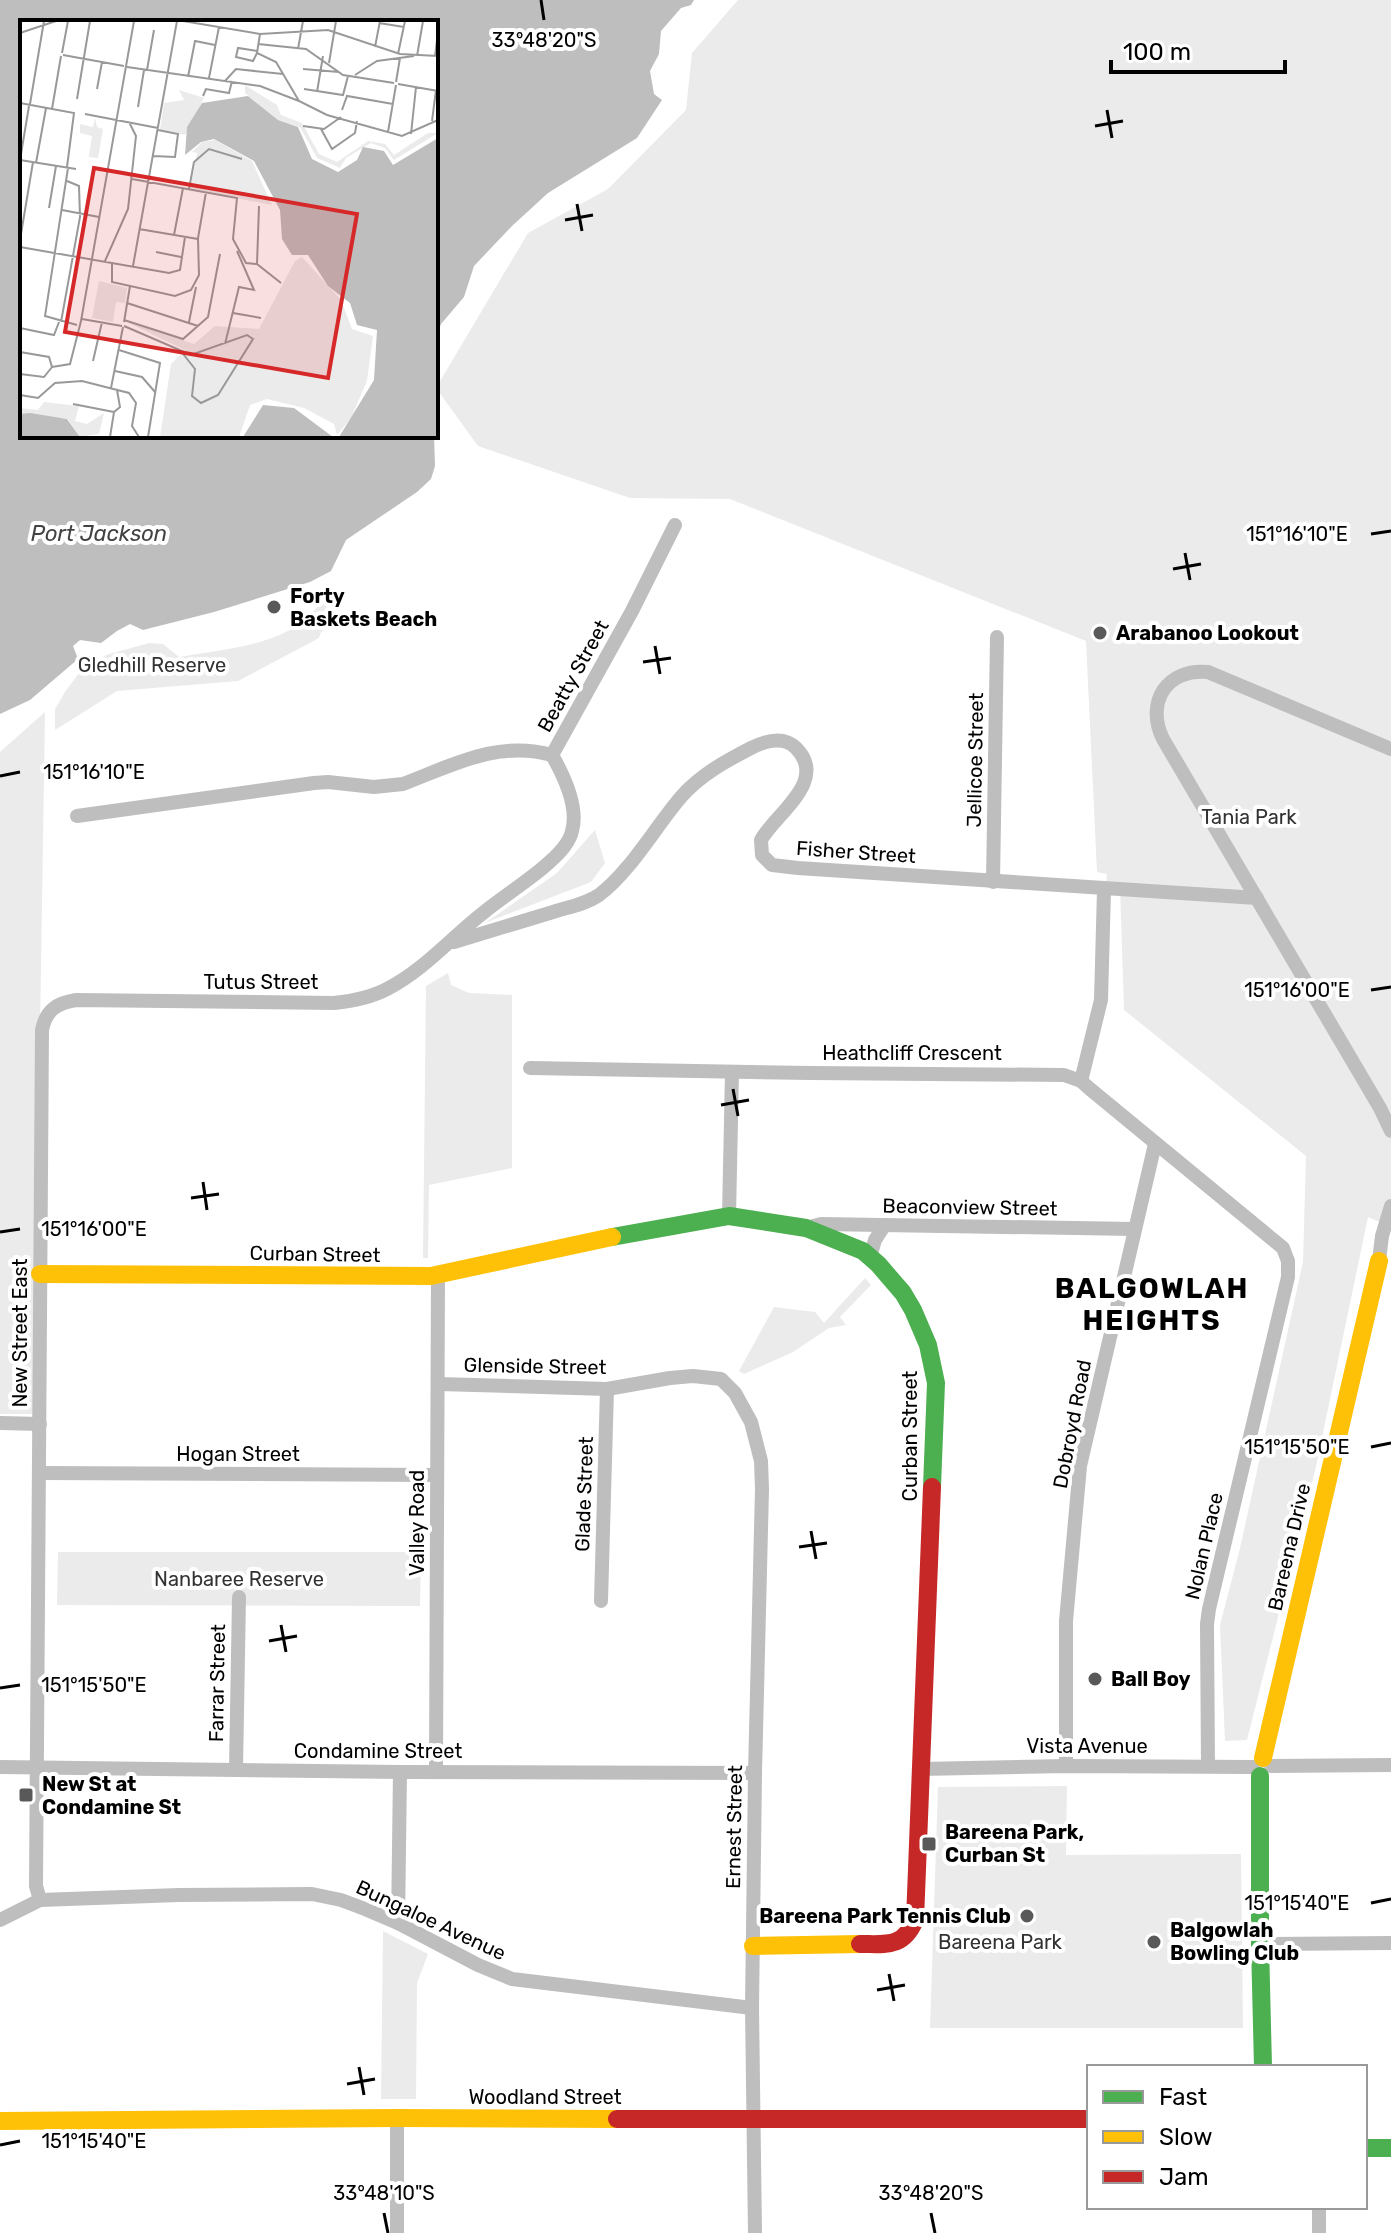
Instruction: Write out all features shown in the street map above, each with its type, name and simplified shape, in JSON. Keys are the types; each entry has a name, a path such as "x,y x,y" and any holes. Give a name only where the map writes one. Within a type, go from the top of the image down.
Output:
{"street":[{"name":"Beatty Street","path":"77,816 328,782 390,787 484,753 503,750 539,751 552,755 632,611 675,525"},
{"name":"Jellicoe Street","path":"993,882 997,637"},
{"path":"1391,749 1218,675 1198,671 1188,672 1171,681 1156,708 1158,730 1391,1131"},
{"name":"Fisher Street","path":"450,943 594,898 619,876 682,795 697,781 741,753 774,740 794,746 803,759 806,775 799,793 761,840 760,851 768,863 786,867 1104,890 1257,898"},
{"name":"Tutus Street","path":"55,1006 76,1000 349,1001 388,988 414,972 565,846 572,830 573,815 561,771 552,755"},
{"path":"1104,890 1101,1000 1081,1081 1155,1144"},
{"name":"New Street East","path":"40,1900 36,1886 36,1768 42,1030 46,1016 55,1006"},
{"name":"Heathcliff Crescent","path":"530,1068 1054,1074 1081,1081"},
{"path":"729,1216 732,1072"},
{"name":"Nolan Place","path":"1155,1144 1283,1248 1289,1267 1209,1609 1208,1766"},
{"name":"Dobroyd Road","path":"1066,1766 1066,1621 1080,1466 1155,1144"},
{"name":"Bareena Drive","path":"1263,2065 1260,1944 1262,1767 1379,1261 1382,1236 1390,1213"},
{"name":"Curban Street","path":"40,1274 425,1277 626,1234 729,1216 806,1228 863,1251 870,1257 888,1275 916,1314 927,1338 936,1383 916,1911 909,1934 899,1942 886,1945 753,1946"},
{"name":"Beaconview Street","path":"806,1228 821,1224 1134,1229"},
{"path":"870,1257 875,1240 884,1226"},
{"path":"1379,1261 1391,1244"},
{"name":"Valley Road","path":"436,1771 438,1275"},
{"name":"Glenside Street","path":"439,1384 607,1389 670,1378 693,1376 721,1379 735,1393 751,1422"},
{"name":"Glade Street","path":"601,1601 607,1389"},
{"name":"Ernest Street","path":"751,1422 761,1461 762,1489 752,2008 755,2233"},
{"path":"0,1423 40,1424"},
{"name":"Hogan Street","path":"39,1473 437,1475"},
{"name":"Farrar Street","path":"236,1770 239,1597"},
{"name":"Vista Avenue","path":"921,1769 1391,1765"},
{"name":"Condamine Street","path":"0,1767 755,1773"},
{"path":"398,1923 400,1772"},
{"name":"Bungaloe Avenue","path":"0,1920 40,1900 312,1894 341,1900 398,1923 478,1965 512,1979 752,2008"},
{"path":"1260,1944 1391,1943"},
{"path":"397,2118 397,2233"},
{"name":"Woodland Street","path":"0,2121 1087,2119"},
{"path":"1367,2148 1391,2148"},
{"path":"1319,2209 1319,2233"}],"green space":[{"name":"Tania Park","path":"738,0 1391,0 1391,1227 1368,1217 1315,1471 1247,1740 1225,1741 1220,1625 1303,1262 1306,1156 1124,1010 1120,886 1106,885 1107,874 1097,872 1086,641 730,499 630,498 478,446 438,391 438,385 528,233 608,189 686,110 692,53"},
{"name":"Gledhill Reserve","path":"325,599 338,620 321,632 319,638 238,681 117,691 55,730 55,709 65,692 79,673 106,655 149,643 163,644 179,657 258,642 295,627"},
{"path":"45,712 34,1414 0,1414 0,752"},
{"path":"595,830 605,863 591,882 485,923 557,873"},
{"path":"448,973 451,985 469,993 512,995 512,1168 429,1185 428,1258 423,1258 426,986"},
{"path":"865,1278 871,1285 840,1317 846,1325 829,1328 793,1352 744,1374 739,1371 774,1307 815,1312 824,1323"},
{"name":"Nanbaree Reserve","path":"58,1552 421,1552 420,1606 57,1605"},
{"name":"Bareena Park","path":"1067,1786 1066,1855 1241,1854 1243,2028 930,2028 938,1787"},
{"path":"383,1931 428,1954 417,1983 416,2099 381,2099"}],"water":[{"name":"Port Jackson","path":"0,0 694,0 691,5 681,8 661,31 659,54 650,71 654,94 662,100 637,138 548,193 512,226 474,266 464,297 441,324 438,332 438,20 20,20 20,438 434,438 435,466 431,479 417,492 346,540 331,571 310,582 214,612 143,630 130,624 101,643 80,640 73,646 78,659 30,700 0,714"}],"traffic: fast":[{"path":"612,1237 729,1216 806,1228 863,1251 903,1293 928,1345 936,1383 932,1487"},
{"path":"1260,1776 1263,2065"},
{"path":"1367,2148 1391,2148"}],"traffic: slow":[{"path":"40,1274 431,1276 612,1237"},
{"path":"1263,1758 1379,1261"},
{"path":"753,1946 860,1944"},
{"path":"0,2121 617,2119"}],"traffic: jam":[{"path":"860,1944 886,1944 899,1940 915,1920 932,1487"},
{"path":"617,2119 1087,2119"}],"place":[{"name":"Forty Baskets Beach","path":"274,607"},
{"name":"Arabanoo Lookout","path":"1100,633"},
{"name":"Ball Boy","path":"1095,1679"},
{"name":"New St at Condamine St","path":"26,1795"},
{"name":"Bareena Park, Curban St","path":"929,1844"},
{"name":"Bareena Park Tennis Club","path":"1027,1916"},
{"name":"Balgowlah Bowling Club","path":"1154,1942"}],"district":[{"name":"BALGOWLAH HEIGHTS","path":"1152,1304"}]}
